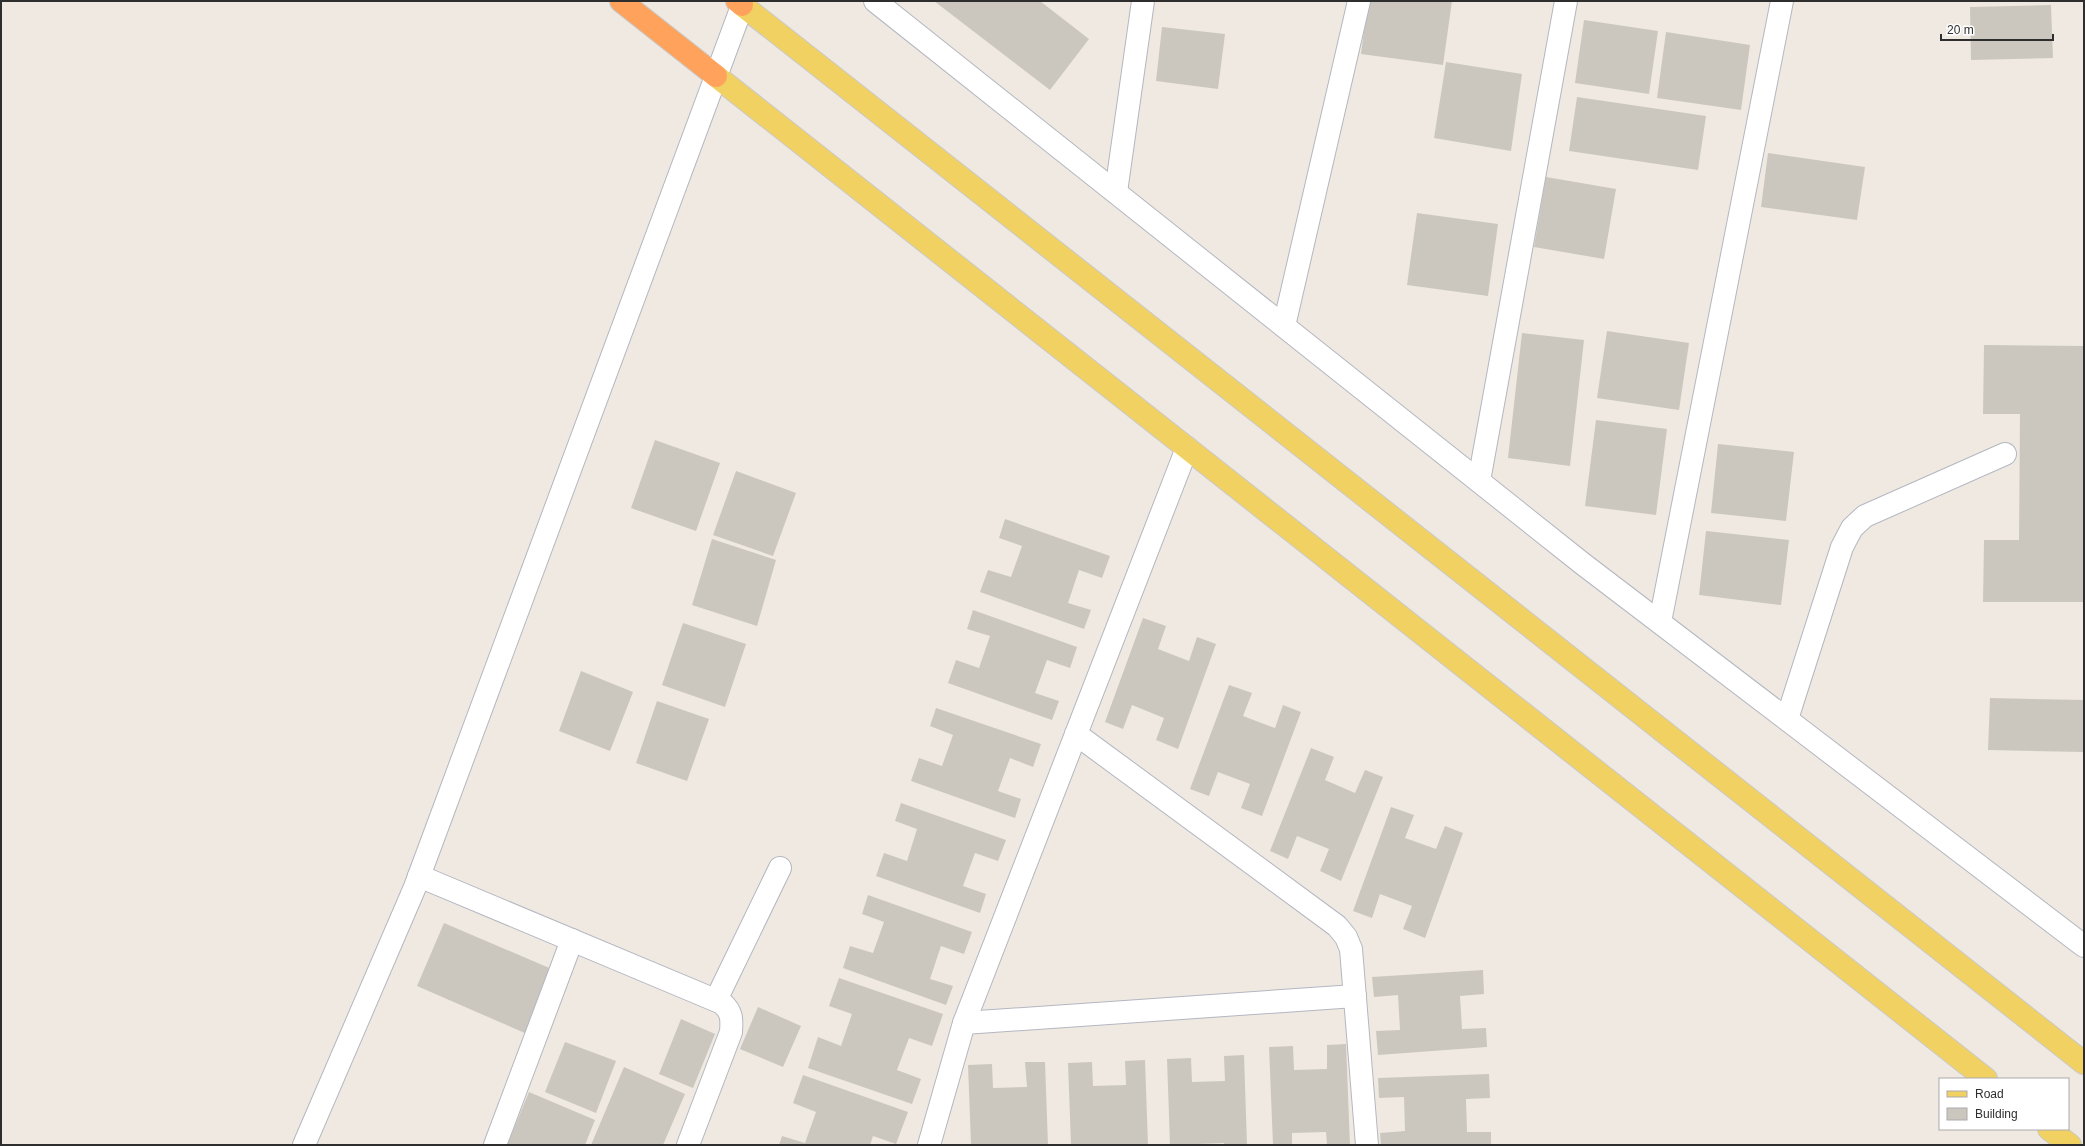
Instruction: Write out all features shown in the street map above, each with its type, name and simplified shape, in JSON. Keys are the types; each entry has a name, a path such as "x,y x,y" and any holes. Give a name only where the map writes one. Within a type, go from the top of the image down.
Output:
{"highway":[{"path":"622,1 716,76"}],"main road":[{"path":"741,2 2084,1064"},
{"path":"716,76 1985,1078"},
{"path":"2051,1130 2070,1145"}],"street":[{"path":"875,1 1479,481 1660,622 2084,946"},
{"path":"1116,192 1143,1"},
{"path":"1284,326 1359,1"},
{"path":"1479,481 1566,1"},
{"path":"1660,622 1782,1"},
{"path":"304,1145 419,876 716,76 741,2"},
{"path":"929,1145 964,1023 1187,448"},
{"path":"1787,719 1842,547 1852,528 1865,516 2005,454"},
{"path":"1076,734 1337,926 1346,938 1351,949 1367,1145"},
{"path":"716,1000 780,868"},
{"path":"419,876 716,1000 730,1009 732,1018 730,1032 688,1145"},
{"path":"495,1145 572,940"},
{"path":"964,1023 1355,996"}],"building":[{"path":"934,1 1040,1 1089,39 1050,90"},
{"path":"1368,1 1452,1 1443,65 1361,54"},
{"path":"2051,5 2053,58 1971,60 1970,7"},
{"path":"1584,20 1658,31 1649,94 1575,83"},
{"path":"1162,27 1225,34 1218,89 1156,81"},
{"path":"1666,32 1750,45 1741,110 1657,98"},
{"path":"1446,62 1522,74 1511,151 1434,138"},
{"path":"1577,97 1706,116 1698,170 1569,151"},
{"path":"1768,153 1865,167 1857,220 1761,207"},
{"path":"1546,177 1616,189 1604,259 1534,247"},
{"path":"1417,213 1498,224 1488,296 1407,285"},
{"path":"1607,331 1689,343 1679,410 1597,398"},
{"path":"1522,333 1584,340 1570,466 1508,458"},
{"path":"1984,345 2084,346 2084,602 1983,602 1984,540 2019,540 2020,414 1983,414"},
{"path":"1596,420 1667,429 1656,515 1585,506"},
{"path":"655,440 720,463 696,531 631,508"},
{"path":"1718,444 1794,452 1786,521 1711,513"},
{"path":"736,471 796,493 773,556 713,535"},
{"path":"1005,519 1110,556 1102,578 1079,570 1068,603 1091,610 1084,629 980,592 988,570 1011,577 1022,546 999,538"},
{"path":"1706,531 1789,540 1781,605 1699,595"},
{"path":"712,539 776,560 757,626 692,605"},
{"path":"973,610 1077,647 1070,668 1047,660 1035,693 1059,701 1052,720 948,683 956,660 979,668 990,636 967,629"},
{"path":"1143,618 1166,626 1158,649 1189,661 1197,637 1216,644 1178,749 1156,740 1164,718 1132,705 1123,729 1105,722"},
{"path":"683,623 746,644 725,707 662,685"},
{"path":"581,671 633,692 610,751 559,731"},
{"path":"1229,685 1252,693 1243,716 1275,728 1283,705 1301,712 1262,816 1241,808 1250,784 1218,772 1209,796 1190,789"},
{"path":"1990,698 2084,700 2083,752 1988,750"},
{"path":"657,701 709,719 687,781 636,763"},
{"path":"936,708 1041,744 1033,767 1010,758 998,791 1021,799 1015,818 911,781 919,758 942,766 953,735 930,726"},
{"path":"1311,748 1334,757 1325,780 1355,793 1365,770 1383,777 1341,881 1320,871 1329,849 1297,836 1288,859 1270,851"},
{"path":"901,803 1006,840 998,861 975,853 963,886 986,894 980,913 876,876 884,853 907,861 917,829 895,821"},
{"path":"1391,807 1414,815 1405,838 1436,849 1445,826 1463,833 1425,938 1403,929 1412,906 1380,894 1372,918 1353,911"},
{"path":"868,895 972,932 964,954 941,946 930,979 953,986 946,1005 843,968 850,946 873,953 884,922 862,914"},
{"path":"444,923 554,970 527,1034 417,986"},
{"path":"1483,970 1484,994 1460,996 1462,1029 1486,1028 1487,1047 1378,1055 1376,1031 1400,1030 1398,995 1374,997 1372,977"},
{"path":"839,978 943,1014 932,1046 909,1038 897,1070 921,1079 912,1104 808,1068 818,1037 841,1046 852,1014 829,1006"},
{"path":"758,1007 801,1026 783,1067 740,1049"},
{"path":"681,1019 715,1034 693,1088 659,1074"},
{"path":"565,1042 616,1061 596,1113 545,1092"},
{"path":"1346,1044 1350,1145 1327,1145 1326,1132 1292,1133 1292,1145 1273,1145 1269,1047 1293,1046 1294,1070 1327,1069 1327,1045"},
{"path":"1244,1055 1247,1145 1224,1145 1224,1143 1170,1145 1167,1059 1191,1058 1192,1082 1225,1081 1224,1056"},
{"path":"1145,1060 1148,1145 1071,1145 1068,1063 1092,1062 1093,1086 1126,1085 1125,1061"},
{"path":"1025,1062 1045,1062 1048,1145 971,1145 968,1065 992,1064 993,1088 1027,1087"},
{"path":"624,1067 685,1094 663,1145 591,1145"},
{"path":"1489,1074 1490,1098 1466,1099 1467,1132 1491,1132 1491,1145 1381,1145 1380,1133 1405,1131 1404,1097 1379,1098 1378,1078"},
{"path":"803,1075 908,1112 896,1144 873,1136 870,1145 779,1145 782,1136 805,1143 816,1112 793,1103"},
{"path":"529,1092 595,1120 585,1145 507,1145"}]}
